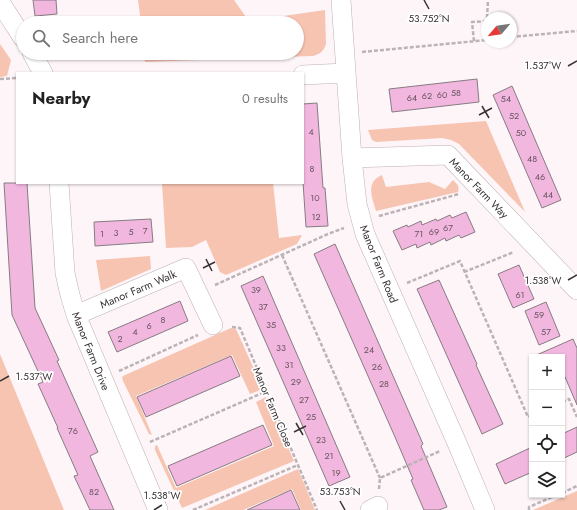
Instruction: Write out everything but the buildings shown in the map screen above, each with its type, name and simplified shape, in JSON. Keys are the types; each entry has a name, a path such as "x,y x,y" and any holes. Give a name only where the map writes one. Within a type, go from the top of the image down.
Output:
{"street":[{"name":"Manor Farm Road","path":"341,0 345,73 356,204 365,234 485,510"},
{"path":"0,2 16,27"},
{"path":"36,60 42,72"},
{"path":"304,75 345,73"},
{"name":"Manor Farm Way","path":"352,158 448,155 577,290"},
{"name":"Manor Farm Drive","path":"59,184 65,273 76,315 158,510"},
{"name":"Manor Farm Walk","path":"76,315 186,268 213,325"}],"path":[{"path":"487,12 488,0"},
{"path":"474,41 472,22 481,20"},
{"path":"517,36 577,31"},
{"path":"344,53 481,40"},
{"path":"0,79 16,78"},
{"path":"362,221 479,188"},
{"path":"198,293 328,234"},
{"path":"464,272 533,244"},
{"path":"282,255 380,478 374,508"},
{"path":"390,290 460,261 529,416"},
{"path":"102,379 196,337 213,325"},
{"name":"Manor Farm Close","path":"213,325 240,328 318,510"},
{"path":"133,450 266,391"},
{"path":"565,401 569,399 577,417"},
{"path":"380,478 420,459"},
{"path":"194,510 298,465"},
{"path":"565,492 577,486"},
{"path":"529,510 530,507 550,498"}],"shaded area":[{"path":"138,0 234,0 245,16 140,16"},
{"path":"325,10 326,44 321,52 313,56 304,56 304,16 284,16"},
{"path":"0,44 11,60 7,76 0,77"},
{"path":"145,60 201,60 145,62"},
{"path":"486,121 525,212 459,144 442,138 376,142 372,140 368,130"},
{"path":"382,175 386,187 429,182 445,189 453,180 458,185 459,190 458,192 376,211 371,191 373,182"},
{"path":"162,184 273,184 279,238 302,235 297,244 226,275 220,272 206,240 192,247 166,248"},
{"path":"150,256 151,269 101,291 96,260"},
{"path":"231,328 236,329 263,389 250,394 232,355 136,396 152,435 149,434 122,377"},
{"path":"0,354 64,510 0,510"},
{"path":"266,397 294,461 182,508 155,450 155,446 157,445 176,488 274,446 256,402"},
{"path":"298,469 315,510 301,510 292,489 243,510 205,510"},
{"path":"577,491 577,510 533,510 561,498 565,498 565,496"}]}
